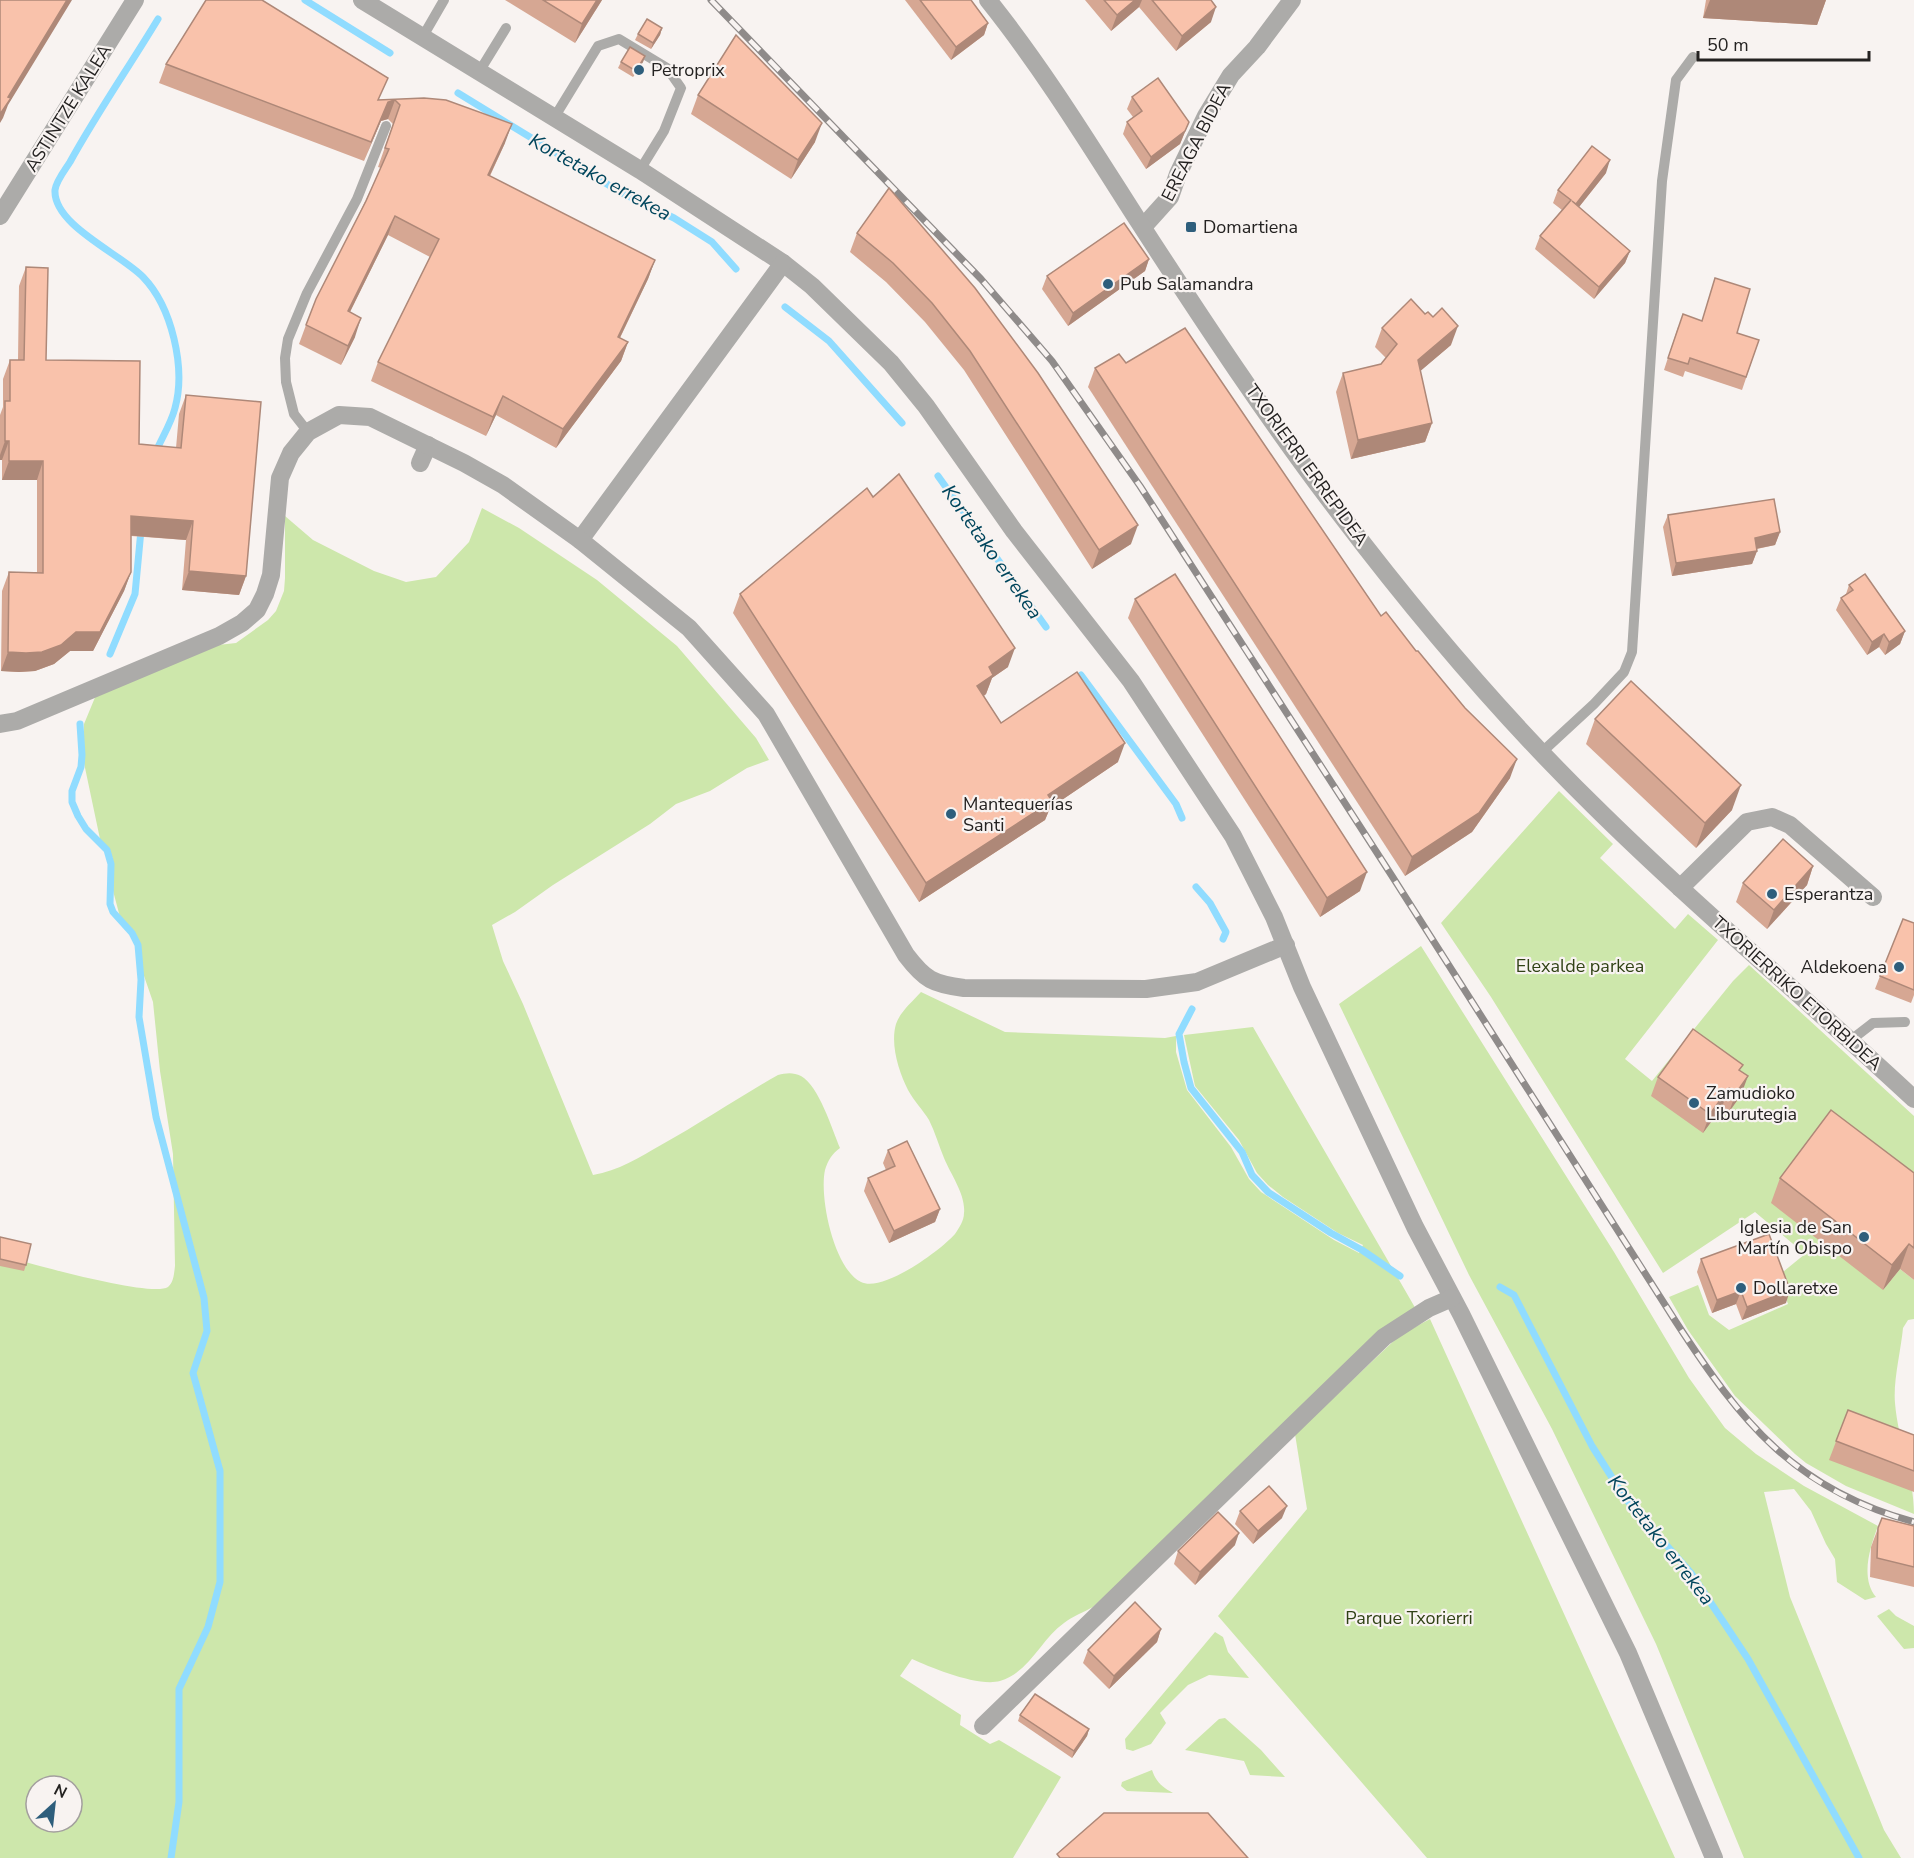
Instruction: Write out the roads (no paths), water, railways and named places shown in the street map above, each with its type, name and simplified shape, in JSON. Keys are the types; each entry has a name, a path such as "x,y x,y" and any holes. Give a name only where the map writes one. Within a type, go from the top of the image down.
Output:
{"street":[{"name":"ASTINTZE KALEA","path":"0,216 135,0"},
{"path":"362,0 640,170 783,263 820,294 891,363 926,406 1014,531 1131,681 1233,836 1274,917 1302,987 1415,1227 1628,1653 1714,1858"},
{"name":"TXORIERRI ERREPIDEA","path":"988,0 1055,94 1285,438 1341,515 1462,666 1591,804 1680,888"},
{"name":"EREAGA BIDEA","path":"1143,227 1170,197 1178,174 1206,116 1231,75 1257,47 1292,0"},
{"path":"580,540 783,263"},
{"path":"0,724 17,721 219,636 257,610 271,575 280,478 291,453 308,432 339,415 370,417 503,485 580,540 689,628 765,714 906,955 920,973 940,985 964,988 1146,989 1197,982 1286,945"},
{"path":"420,463 428,445"},
{"path":"1680,888 1747,822 1772,817 1790,825 1873,897"},
{"name":"TXORIERRIKO ETORBIDEA","path":"1680,888 1914,1099"},
{"path":"983,1726 1384,1337 1429,1308 1452,1298"}],"lane":[{"path":"422,38 444,0"},
{"path":"479,72 506,28"},
{"path":"554,118 598,45 619,39 667,68 681,88 664,131 640,170"},
{"path":"1542,752 1594,704 1624,672 1632,652 1662,181 1676,80 1693,57"},
{"path":"308,432 294,414 286,382 285,358 288,339 307,293 357,199 386,126"},
{"path":"1851,1040 1873,1023 1905,1022"}],"waterway":[{"name":"Kortetako errekea","path":"305,0 390,53"},
{"path":"155,454 173,414 178,392 177,357 169,321 162,304 143,277 76,227 57,203 55,190 61,176 158,19"},
{"name":"Kortetako errekea","path":"458,93 620,192 674,218 712,242 736,269"},
{"name":"Kortetako errekea","path":"785,307 829,341 902,423"},
{"name":"Kortetako errekea","path":"938,476 1046,627"},
{"path":"110,654 135,594 141,530"},
{"name":"Kortetako errekea","path":"1081,675 1176,804 1182,818"},
{"path":"80,724 81,767 72,791 72,802 86,829 107,850 111,864 110,904 113,912 132,933 138,945 141,980 139,1017 156,1117 204,1298 207,1331 193,1373 220,1471 220,1582 208,1627 179,1689 179,1802 171,1858"},
{"name":"Kortetako errekea","path":"1196,887 1210,903 1226,932 1223,939"},
{"name":"Kortetako errekea","path":"1192,1009 1179,1034 1191,1088 1242,1152 1252,1175 1268,1192 1400,1276"},
{"name":"Kortetako errekea","path":"1500,1287 1514,1295 1592,1446 1625,1498 1691,1573 1748,1659 1859,1858"}],"railway":[{"path":"711,0 981,279 1052,361 1140,486 1676,1322 1724,1391 1748,1421 1803,1471 1835,1491 1872,1508 1914,1522"}],"place":[{"name":"Petroprix","path":"639,70"},
{"name":"Domartiena","path":"1191,227"},
{"name":"Pub Salamandra","path":"1108,284"},
{"name":"Mantequerías Santi","path":"951,814"},
{"name":"Esperantza","path":"1772,894"},
{"name":"Aldekoena","path":"1899,967"},
{"name":"Zamudioko Liburutegia","path":"1694,1103"},
{"name":"Iglesia de San Martín Obispo","path":"1864,1237"},
{"name":"Dollaretxe","path":"1741,1288"}],"park label":[{"name":"Elexalde parkea","path":"1580,966"},
{"name":"Parque Txorierri","path":"1409,1618"}]}
